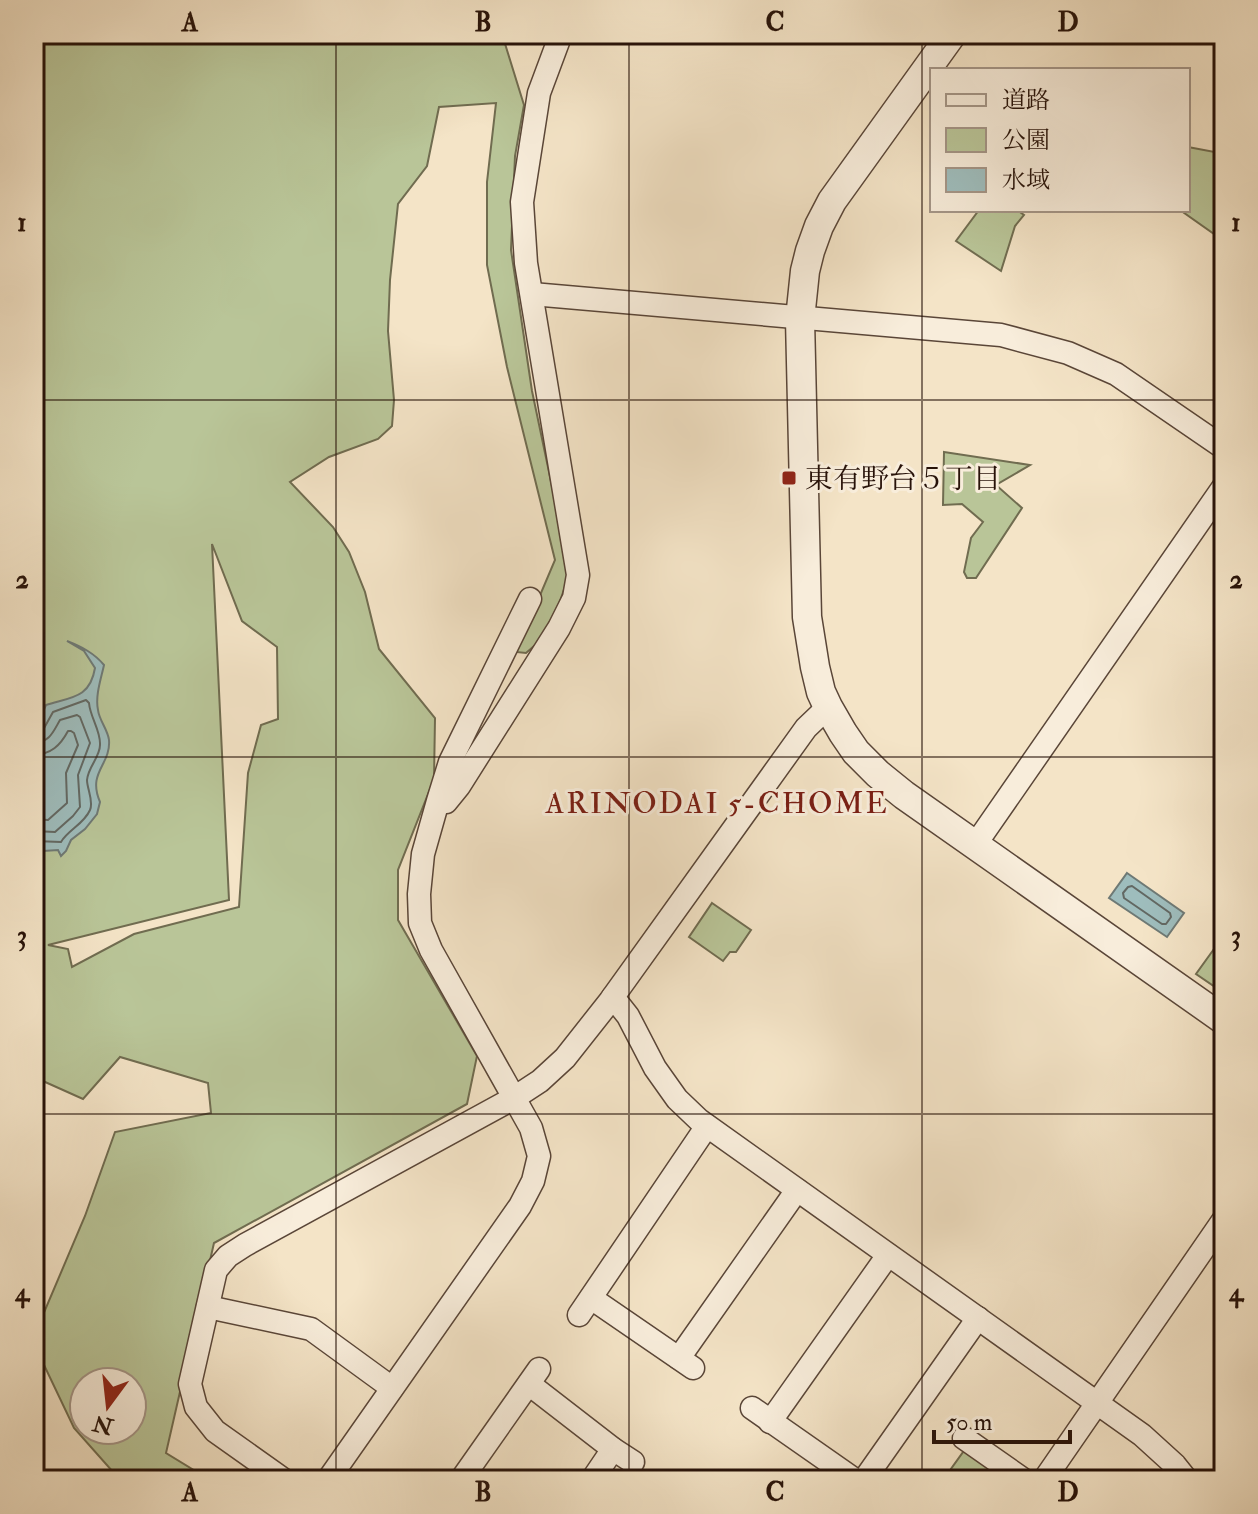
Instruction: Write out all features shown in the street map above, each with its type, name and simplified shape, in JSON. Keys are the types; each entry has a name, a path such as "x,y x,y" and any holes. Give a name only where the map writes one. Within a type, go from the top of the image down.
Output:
{"street":[{"path":"438,801 446,802 459,786 559,628 574,598 578,575 524,249 522,202 539,93 561,34"},
{"path":"952,34 832,201 819,226 805,271 800,319 807,617 821,692 856,752 878,774 1224,1020"},
{"path":"532,294 1001,335 1068,353 1116,374 1224,448"},
{"path":"975,845 1224,486"},
{"path":"328,1480 520,1206 533,1181 539,1156 531,1128 431,950 420,923 419,894 423,854 450,762 530,599"},
{"path":"284,1480 215,1431 196,1407 190,1384 216,1270 228,1256 540,1081 565,1058 613,997 806,728 828,707"},
{"path":"613,997 628,1016 655,1068 677,1099 707,1126 1142,1435 1187,1480"},
{"path":"707,1126 585,1306 686,1363 797,1190"},
{"path":"1044,1480 1224,1219"},
{"path":"855,1480 761,1415 888,1255"},
{"path":"208,1307 311,1329 392,1388"},
{"path":"864,1480 978,1318"},
{"path":"461,1480 534,1377 613,1449 633,1462"},
{"path":"964,1438 1024,1480"},
{"path":"592,1480 613,1449"}],"green space":[{"path":"34,34 502,34 524,105 515,156 511,250 532,391 570,572 559,604 541,640 526,653 516,652 555,560 507,367 487,265 487,182 496,103 439,107 427,166 398,204 388,331 394,400 392,426 378,439 329,457 290,482 333,527 349,552 365,592 379,649 435,718 434,779 398,870 398,920 477,1056 467,1104 214,1243 166,1453 210,1480 116,1480 114,1473 90,1446 148,1446 148,1366 68,1366 68,1415 34,1344 34,1336 85,1216 115,1132 211,1113 208,1083 120,1057 83,1099 34,1077","holes":["212,544 242,621 277,647 278,719 261,725 248,773 239,907 134,934 72,967 68,949 48,945 229,900"]},
{"path":"1190,147 1220,153 1218,166 1224,171 1224,241 1183,212 1190,212"},
{"path":"978,212 1020,212 1024,215 1015,226 1001,271 956,241"},
{"path":"944,452 1030,465 996,485 1022,508 976,578 967,578 964,572 971,538 983,522 962,504 943,505"},
{"path":"712,903 751,930 736,952 730,952 723,961 689,937"},
{"path":"1224,935 1224,993 1196,974"},
{"path":"966,1448 1013,1480 943,1480"}],"water":[{"path":"67,641 87,651 104,665 97,705 107,732 109,749 96,783 100,802 97,814 71,840 61,856 58,850 34,848 34,731 46,705 78,695 93,678 95,668 84,651"},
{"path":"1127,873 1184,913 1167,937 1109,898"}],"place":[{"name":"東有野台５丁目","path":"789,478"}],"district":[{"name":"ARINODAI 5-CHOME","path":"717,803"}]}
